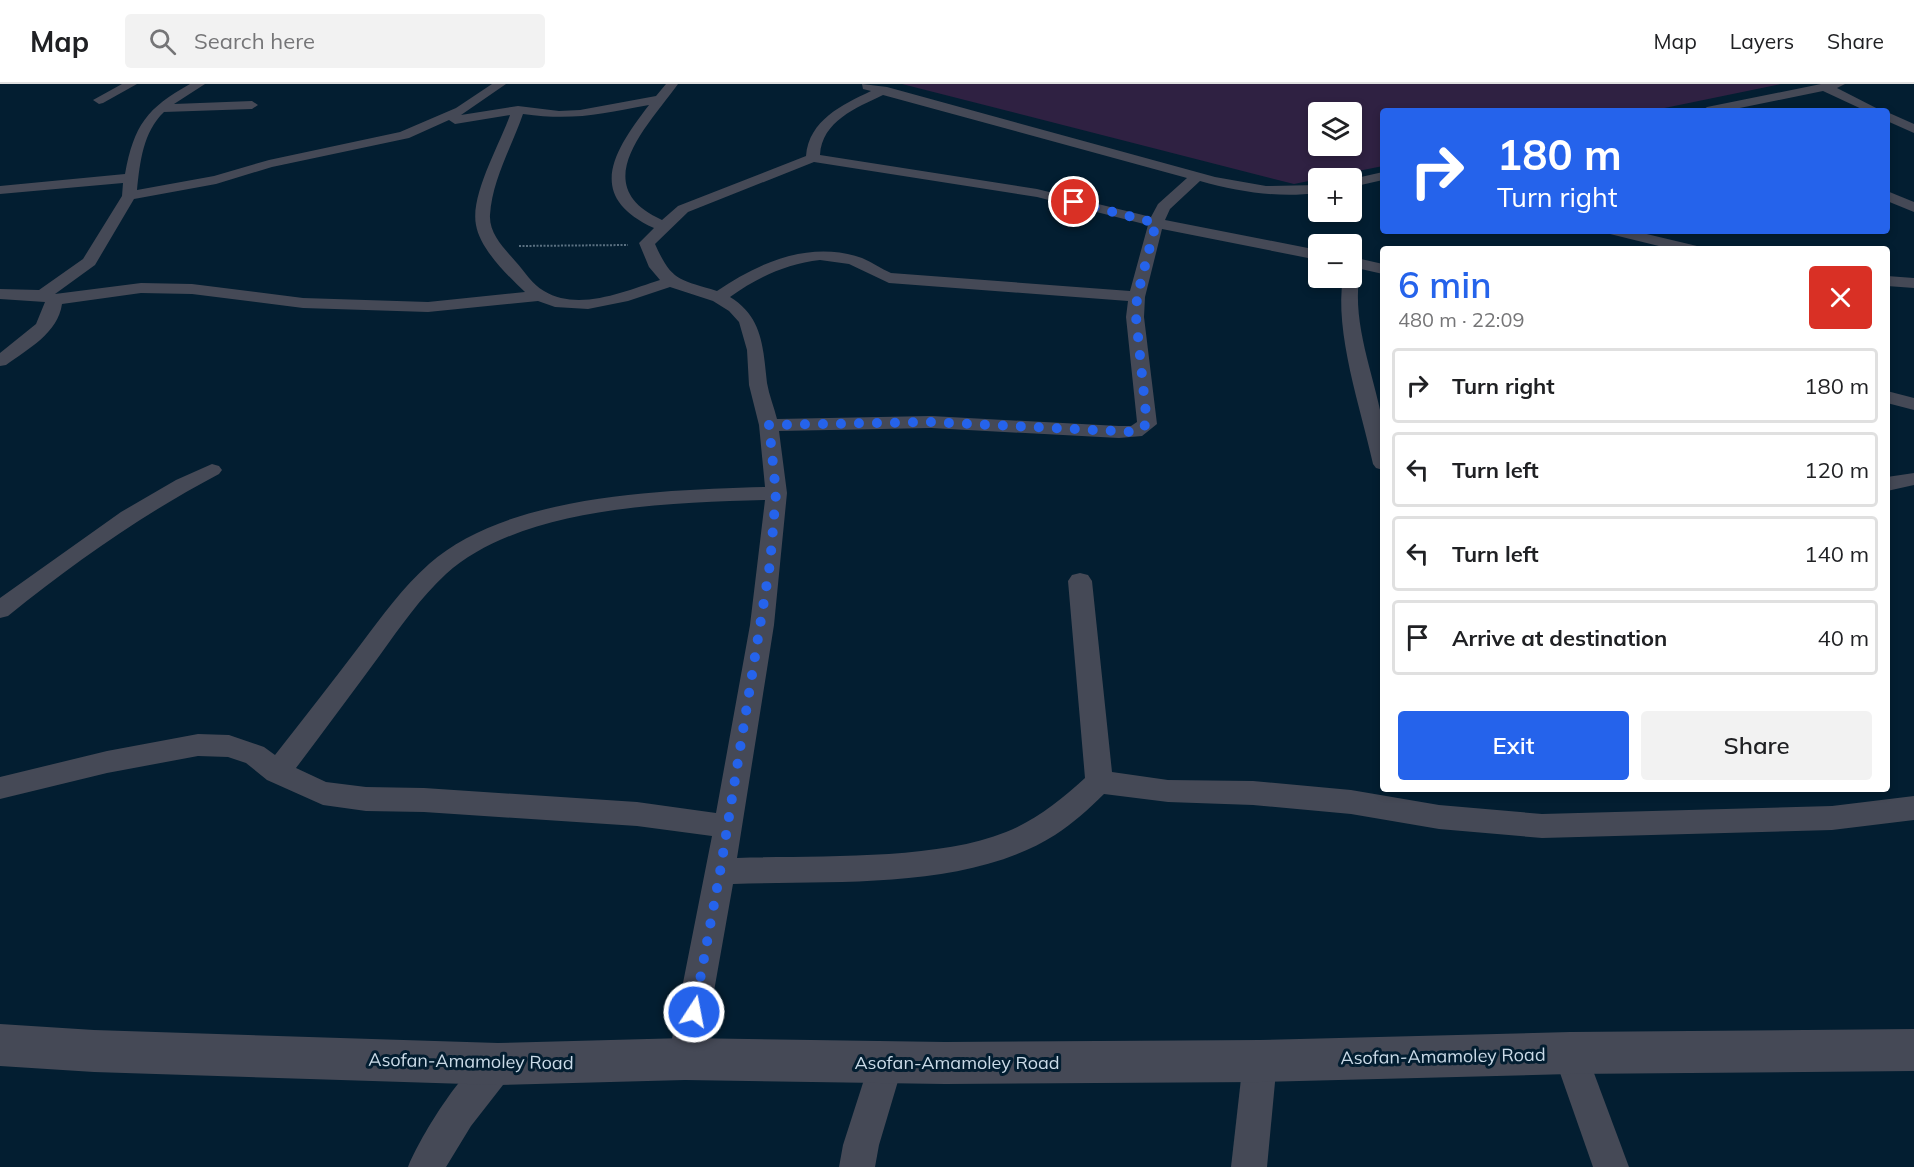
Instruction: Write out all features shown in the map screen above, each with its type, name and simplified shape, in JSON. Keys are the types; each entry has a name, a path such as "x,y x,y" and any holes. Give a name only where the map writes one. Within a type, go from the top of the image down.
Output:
{"street":[{"path":"99,100 130,84"},
{"path":"49,297 89,262 129,196 134,156 146,123 156,109 199,84"},
{"path":"129,196 194,184 269,164 383,141 460,111 500,84"},
{"path":"665,227 646,221 630,207 616,185 616,175 624,155 647,115 672,84"},
{"path":"1724,108 1839,84"},
{"path":"813,158 815,140 821,130 872,87 963,115 1119,153 1197,176 1275,191 1308,189"},
{"path":"1825,87 1870,108"},
{"path":"433,123 518,110 560,115 580,114 659,99"},
{"path":"156,109 252,105"},
{"path":"518,110 485,201 483,225 506,260 540,296"},
{"path":"1890,117 1914,129"},
{"path":"685,1059 762,625 776,493 769,425 758,385 756,350 747,321 735,307 719,297 670,282 657,267 646,243 683,209 742,188 813,158 1037,193 1156,223 1308,253"},
{"path":"769,425 931,422 1135,432 1147,424 1136,317 1137,297 1156,223 1163,207 1197,176"},
{"path":"1362,181 1380,177"},
{"path":"0,190 131,178"},
{"path":"1890,196 1914,208"},
{"path":"1649,234 1683,246"},
{"path":"719,297 760,272 782,264 825,255 856,261 889,278 1137,297"},
{"path":"1362,269 1380,269"},
{"path":"1890,281 1914,283"},
{"path":"0,294 49,297 141,288 192,289 303,303 428,307 540,296 574,304 614,299 670,282"},
{"path":"1349,288 1348,299 1352,330 1380,451"},
{"path":"0,361 44,326 54,312 49,297"},
{"path":"1890,398 1914,404"},
{"path":"0,610 54,567 101,534 171,489 212,470"},
{"path":"1890,483 1914,479"},
{"path":"277,772 397,615 443,564 478,541 573,511 695,497 776,493"},
{"path":"720,872 922,864 965,858 1018,842 1054,823 1078,804 1099,782 1080,581"},
{"path":"0,788 74,768 198,745 229,746 255,755 277,772 324,793 366,799 424,800 626,813 688,819 726,827"},
{"path":"1099,782 1168,791 1253,793 1351,802 1439,817 1542,826 1832,818 1914,808"},
{"name":"Asofan-Amamoley Road","path":"0,1045 106,1052 498,1064 685,1059 945,1063 1260,1061 1570,1053 1914,1050"},
{"path":"1570,1053 1611,1167"},
{"path":"857,1167 861,1145 887,1061"},
{"path":"1249,1167 1260,1061"},
{"path":"426,1167 441,1139 468,1100 498,1064"}],"path":[{"path":"495,245 580,247 646,243"}],"shaded area":[{"path":"902,84 1781,84 1665,108 1380,108 1380,167 1362,170 1362,168 1308,168 1308,181 1294,184"}],"route":[{"path":"694,1012 762,625 770,564 776,493 769,425 931,422 1060,430 1135,432 1143,429 1147,424 1147,409 1136,317 1137,297 1151,250 1156,223 1074,202"}]}
